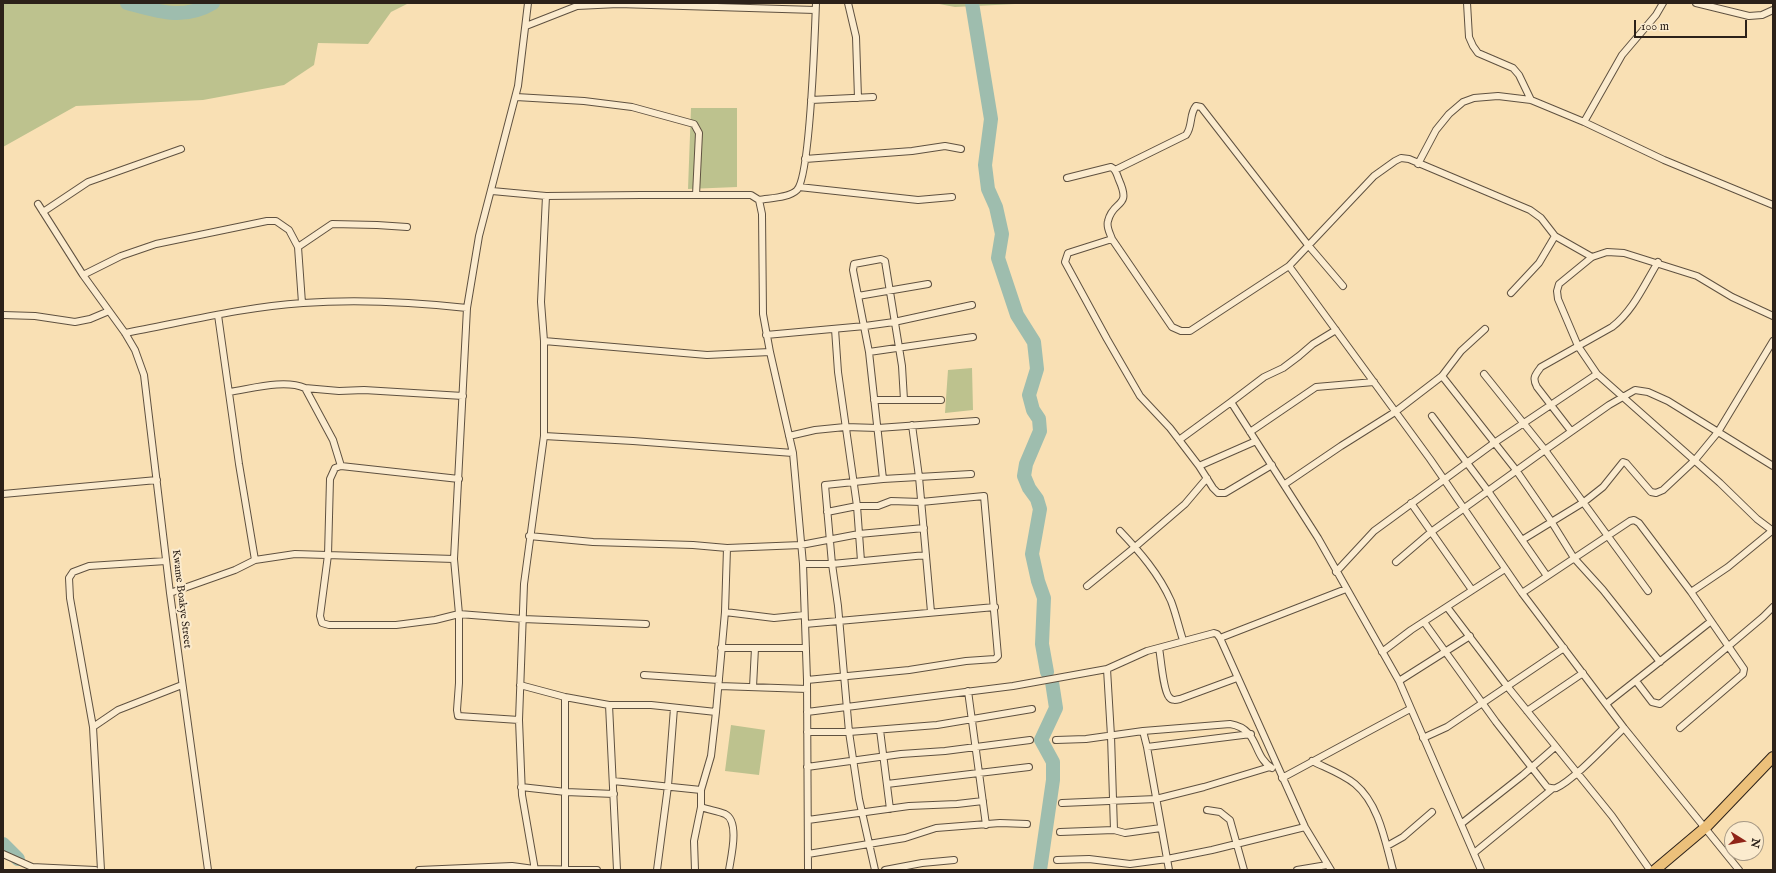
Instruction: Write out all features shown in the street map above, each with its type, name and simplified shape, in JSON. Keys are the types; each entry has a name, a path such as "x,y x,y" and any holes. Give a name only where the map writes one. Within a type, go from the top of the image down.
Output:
{"main road":[{"path":"1655,870 1706,827 1773,757"}],"street":[{"path":"519,720 458,716 458,614 454,559 467,308 479,236 516,97 528,3"},
{"path":"848,3 856,37 858,98"},
{"path":"1467,3 1469,37 1473,46 1478,52 1512,68 1519,75 1531,100"},
{"path":"1584,122 1622,55 1656,15 1663,3"},
{"path":"1696,3 1749,16 1762,15 1773,10"},
{"path":"492,191 546,196 751,196 759,200 793,192 799,187 805,159 811,100 816,6 618,4 577,6 526,26"},
{"path":"1418,164 1436,130 1463,102 1474,98 1498,96 1531,100 1584,122 1664,160 1773,205"},
{"path":"516,97 584,101 632,107 694,124 699,133 696,195"},
{"path":"811,100 873,97"},
{"path":"1115,170 1186,135 1190,131 1193,110 1196,106 1201,107 1308,245 1343,286"},
{"path":"805,159 912,151 945,146 961,149"},
{"path":"42,212 88,182 181,150"},
{"path":"1067,178 1111,167 1115,170 1125,195 1124,200 1111,213 1107,222 1112,239 1172,327 1181,331 1190,331 1289,266 1374,176 1394,161 1401,158 1409,159 1530,210 1541,218 1555,236 1592,257"},
{"path":"799,187 918,200 952,197"},
{"path":"535,870 521,787 519,720 520,649 529,536 544,436 544,341 541,302 546,196"},
{"path":"759,200 762,214 763,314 766,335 793,454 803,564 807,680 808,870"},
{"name":"Kwame Boakye Street","path":"38,204 83,275 125,333 135,350 144,376 170,593 208,870"},
{"path":"83,275 121,256 156,244 267,221 276,221 289,230 298,247 302,303"},
{"path":"298,247 332,224 407,227"},
{"path":"1511,293 1539,263 1555,236"},
{"path":"1112,239 1068,253 1065,262 1106,339 1140,396 1179,440 1218,493 1225,492 1272,465"},
{"path":"1691,592 1728,567 1773,530 1757,519 1695,460 1597,374 1578,346 1558,299 1557,291 1559,284 1592,257 1607,252 1624,253 1658,262 1697,276 1732,296 1773,316"},
{"path":"883,479 869,352 853,270 854,264 884,259 885,261 902,366 904,400"},
{"path":"1571,431 1537,387 1534,380 1535,375 1542,367 1612,327 1621,320 1629,311 1658,262"},
{"path":"1289,266 1464,508 1522,593 1624,728 1706,827 1739,870"},
{"path":"858,296 928,284"},
{"path":"125,333 218,315 302,303 365,301 430,304 467,308"},
{"path":"766,335 835,330 894,322 972,305"},
{"path":"3,315 35,316 75,322 90,319 109,311"},
{"path":"218,315 255,560"},
{"path":"1285,484 1395,412 1442,376 1461,351 1485,329"},
{"path":"835,330 845,427 857,506 861,561"},
{"path":"1179,440 1264,376 1282,368 1313,344 1336,330"},
{"path":"869,352 973,337"},
{"path":"544,341 707,355 770,352"},
{"path":"1522,540 1584,502 1607,483 1623,462 1626,463 1651,492 1656,493 1662,490 1695,460 1718,432 1773,341"},
{"path":"1484,374 1545,450 1648,591"},
{"path":"1336,572 1374,531 1494,443 1597,374"},
{"path":"1442,376 1516,470 1574,558 1603,590 1660,662"},
{"path":"1250,432 1316,387 1374,382"},
{"path":"229,392 296,384 305,388 339,391 364,390 463,396"},
{"path":"305,388 332,440 341,466"},
{"path":"1396,562 1431,532 1516,470 1571,431 1635,390 1648,392 1668,401 1773,466"},
{"path":"874,400 941,400"},
{"path":"1231,402 1285,484 1318,538 1346,590 1399,681 1481,870"},
{"path":"1432,416 1488,491 1547,576"},
{"path":"789,436 815,430 845,427 878,428 976,421"},
{"path":"912,425 919,477 931,612"},
{"path":"544,436 633,440 793,454"},
{"path":"1199,466 1256,441"},
{"path":"459,479 341,466 335,468 330,479 328,555 320,616 322,623 328,625 396,625 435,620 458,614 523,619 646,624"},
{"path":"875,870 862,813 853,761 825,484 971,474"},
{"path":"1087,586 1185,504 1207,478"},
{"path":"3,494 157,480"},
{"path":"807,680 998,658 986,498 982,496 921,502 891,501 878,506 857,506 827,512"},
{"path":"1411,504 1472,590"},
{"path":"1522,593 1607,536 1630,522 1636,521 1691,592 1744,672 1680,728"},
{"path":"529,536 593,542 693,545 728,548 801,545 859,534 924,528"},
{"path":"1120,531 1144,556 1157,576 1171,602 1183,640"},
{"path":"695,870 694,841 701,807 701,790 711,756 719,683 725,612 728,548"},
{"path":"170,593 235,570 255,560 295,554 454,559"},
{"path":"803,564 832,564 926,555"},
{"path":"101,870 93,728 70,598 69,578 73,572 89,566 166,561"},
{"path":"1382,652 1447,606 1505,569"},
{"path":"1220,638 1346,590"},
{"path":"1447,606 1507,686 1612,816 1650,870"},
{"path":"805,624 994,607"},
{"path":"1636,681 1652,702 1660,704 1728,648 1773,607"},
{"path":"725,612 774,618 804,615"},
{"path":"1424,622 1482,703 1547,787 1552,788"},
{"path":"1606,704 1710,622"},
{"path":"807,712 1013,686 1107,669 1183,640 1210,632 1217,634 1305,827 1329,868 1296,870"},
{"path":"1399,681 1470,636"},
{"path":"721,648 806,648"},
{"path":"753,688 755,648"},
{"path":"1159,648 1166,689 1169,698 1173,700 1180,699 1237,678"},
{"path":"1424,738 1447,727 1564,648"},
{"path":"1107,669 1114,830"},
{"path":"1527,711 1583,673"},
{"path":"644,674 753,688 807,689"},
{"path":"93,728 118,710 182,685"},
{"path":"520,685 565,697 609,705 674,708 716,712"},
{"path":"968,691 986,825"},
{"path":"564,869 565,697"},
{"path":"609,705 617,870"},
{"path":"657,870 668,786 674,708"},
{"path":"807,732 850,732 936,725 1032,709"},
{"path":"1281,775 1312,761 1410,709"},
{"path":"1056,740 1086,739 1142,731 1230,724 1242,727 1250,734 1265,763 1281,775"},
{"path":"1474,853 1552,788 1557,787 1577,772 1624,728"},
{"path":"880,730 890,809"},
{"path":"1142,731 1147,747 1169,870"},
{"path":"1147,747 1250,734"},
{"path":"807,767 1030,740"},
{"path":"1461,824 1555,747"},
{"path":"1312,761 1347,778 1366,794 1382,830 1393,870"},
{"path":"886,784 1030,767"},
{"path":"1062,803 1156,798 1204,787 1270,767"},
{"path":"613,781 701,790"},
{"path":"521,787 565,792 614,794"},
{"path":"808,820 890,809 983,801"},
{"path":"701,807 726,815 733,822 734,831 729,870"},
{"path":"1207,810 1220,812 1230,820 1244,870"},
{"path":"1386,846 1403,837 1432,812"},
{"path":"808,854 905,838 936,828 1000,823 1027,824"},
{"path":"1057,860 1089,860 1130,864 1167,859 1237,844 1305,827"},
{"path":"1060,832 1114,830 1124,833 1161,828"},
{"path":"3,854 32,867 95,870"},
{"path":"885,870 922,863 954,860"},
{"path":"419,870 512,866 535,870 597,870"}],"green space":[{"path":"3,3 409,3 391,12 368,44 318,43 314,65 284,85 203,100 76,106 3,147"},
{"path":"934,3 1035,3 955,7"},
{"path":"691,108 737,108 737,187 688,189"},
{"path":"972,368 973,410 945,413 948,370"},
{"path":"731,725 765,730 759,775 725,771"}],"waterway":[{"path":"127,3 170,13 191,12 213,3"},
{"path":"972,3 991,119 985,165 988,189 996,207 1002,234 998,258 1017,315 1034,342 1037,369 1029,395 1033,410 1039,419 1040,431 1026,464 1024,476 1029,488 1037,499 1040,509 1032,554 1038,581 1044,598 1042,644 1047,672"},
{"path":"1040,870 1053,780 1053,762 1041,740 1056,708 1052,682"},
{"path":"3,844 18,859"}]}
